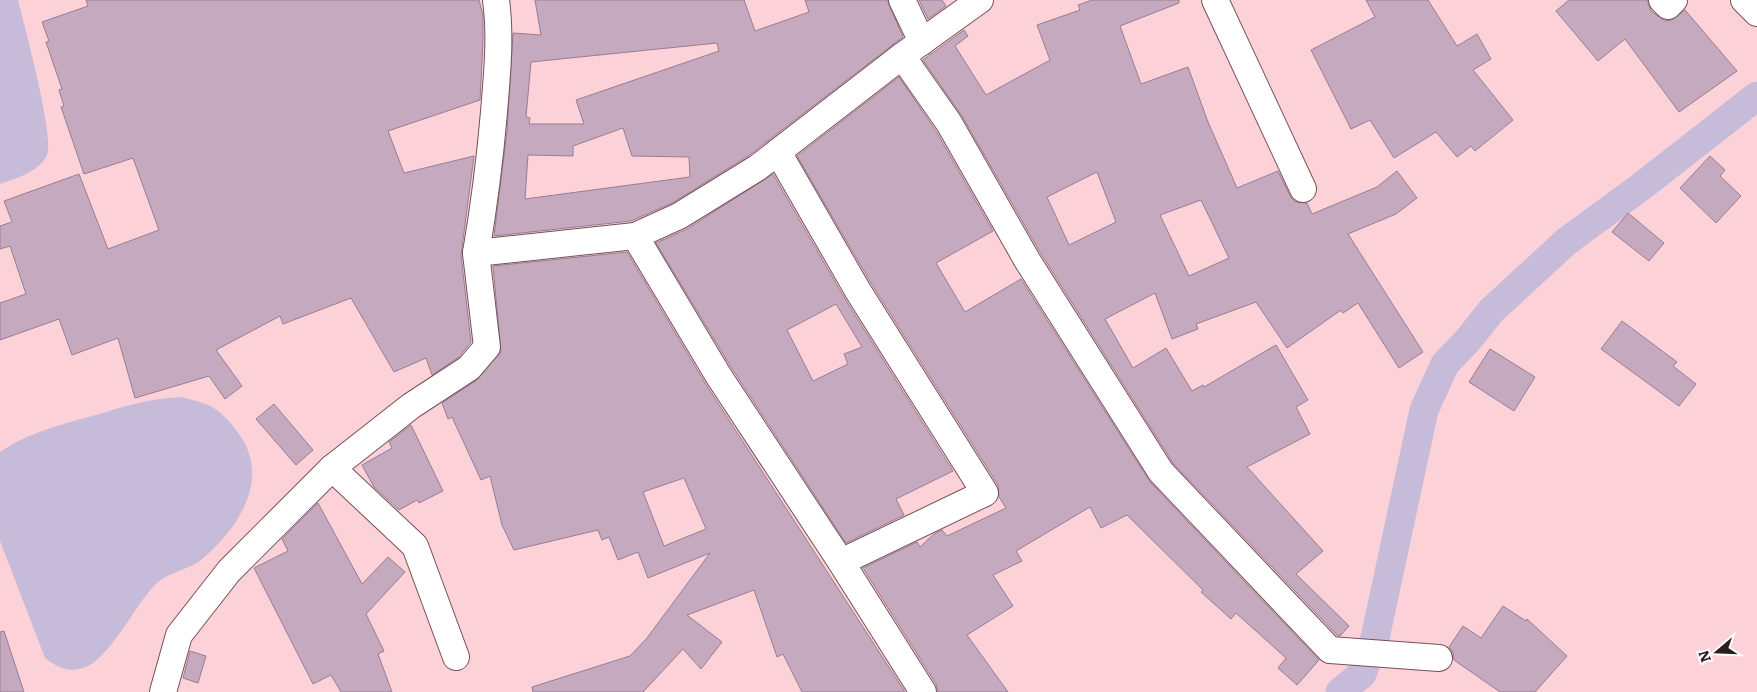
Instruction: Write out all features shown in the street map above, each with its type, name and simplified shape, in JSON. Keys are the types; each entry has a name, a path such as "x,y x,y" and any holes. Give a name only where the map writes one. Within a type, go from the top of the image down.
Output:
{"street":[{"path":"163,692 179,635 229,571 332,468 411,406 469,368 487,347 476,253 488,182 496,93 499,23 496,0"},
{"path":"902,0 912,49 949,123 1027,260 1161,472 1330,650 1439,658"},
{"path":"476,253 635,236 679,216 757,168 912,49 980,0"},
{"path":"1215,0 1303,189"},
{"path":"1662,0 1668,6 1674,0"},
{"path":"1744,0 1757,14"},
{"path":"778,152 858,291 985,493 841,562"},
{"path":"635,236 718,375 841,562 922,692"},
{"path":"332,468 415,546 456,657"}],"shaded area":[{"path":"0,0 18,0 38,80 47,127 48,145 47,155 39,166 27,174 0,184"},
{"path":"182,397 202,402 212,407 230,423 247,447 252,465 247,500 239,517 228,533 201,560 167,576 157,583 101,656 91,664 80,669 70,670 57,666 45,658 0,541 0,452 23,439 59,425 138,403"}],"building":[{"path":"86,0 479,0 483,15 480,100 388,131 404,173 474,156 461,255 471,342 459,357 432,375 426,358 394,372 351,298 283,324 280,316 216,350 242,386 225,399 209,376 135,398 118,338 72,355 59,319 0,340 0,303 26,294 10,246 0,249 0,226 12,222 4,201 79,174 108,249 159,230 133,158 84,174 61,107 64,106 59,90 62,89 46,42 49,41 42,22 88,6"},
{"path":"535,0 744,0 755,31 809,12 805,0 887,0 903,37 748,156 672,203 631,221 494,236 507,131 513,33 541,35","holes":["717,43 719,51 576,100 584,124 529,124 530,118 526,117 531,62","623,128 632,156 689,157 690,177 525,199 528,155 573,156 573,146"]},
{"path":"919,0 942,0 946,6 928,19"},
{"path":"1092,0 1179,0 1179,3 1120,26 1141,84 1188,67 1208,122 1237,188 1278,171 1290,196 1295,202 1307,203 1312,214 1377,187 1397,171 1417,198 1396,214 1348,234 1423,352 1399,368 1358,303 1343,313 1341,310 1287,348 1256,302 1196,324 1198,329 1172,339 1155,293 1105,319 1133,368 1166,348 1192,391 1203,385 1204,387 1276,345 1308,400 1296,407 1310,434 1247,467 1323,551 1296,574 1349,626 1340,636 1173,463 1040,252 962,116 923,60 964,30 968,36 955,46 986,95 1050,60 1037,25 1080,10 1078,5","holes":["1097,172 1116,222 1069,245 1047,197","1201,200 1229,258 1189,276 1160,215"]},
{"path":"1366,0 1428,0 1457,46 1477,34 1491,59 1473,70 1513,120 1475,151 1471,146 1457,157 1436,132 1394,158 1370,120 1351,129 1311,50 1375,17"},
{"path":"1569,0 1647,0 1651,11 1665,21 1672,20 1685,10 1737,71 1679,112 1625,39 1598,61 1556,11"},
{"path":"899,77 936,131 993,231 936,263 965,312 1021,279 1150,482 1319,660 1297,685 1278,668 1286,658 1236,613 1231,619 1201,592 1203,590 1127,515 1101,528 1090,507 1016,551 1022,561 993,575 1013,606 967,635 1008,692 938,692 936,684 863,568 917,542 920,547 934,534 942,530 947,536 1006,508 999,497 998,485 871,283 797,156"},
{"path":"1710,156 1725,170 1720,176 1741,196 1716,223 1680,188"},
{"path":"773,174 845,299 953,471 896,499 904,515 846,543 731,367 656,243 687,229","holes":["836,304 862,347 844,354 848,364 813,381 787,330"]},
{"path":"1628,213 1664,243 1649,261 1612,232"},
{"path":"627,252 705,383 905,692 802,692 783,654 777,657 754,590 687,615 722,642 701,669 683,649 643,692 533,692 532,687 630,656 647,638 710,553 648,578 638,552 618,560 609,537 602,540 598,530 514,550 502,525 490,476 481,480 452,417 448,419 442,403 477,380 501,352 493,266","holes":["684,478 706,529 664,546 643,492"]},
{"path":"1622,321 1677,362 1673,366 1696,384 1679,406 1601,349"},
{"path":"1490,349 1535,377 1514,411 1469,382"},
{"path":"274,404 313,450 296,465 256,419"},
{"path":"411,425 443,491 419,503 417,500 399,510 374,487 362,465 392,448 389,442"},
{"path":"318,503 362,584 388,557 405,572 366,614 384,651 378,654 392,692 341,692 331,675 313,684 254,568 288,551 282,539"},
{"path":"1503,606 1526,621 1527,619 1567,656 1535,692 1500,692 1454,660 1453,652 1449,647 1463,626 1481,638"},
{"path":"4,631 24,692 0,692 0,632"},
{"path":"190,651 206,656 198,683 183,678"}],"waterway":[{"path":"1340,692 1362,674 1375,638 1424,410 1445,364 1468,340 1491,311 1567,241 1642,186 1757,96"}]}
